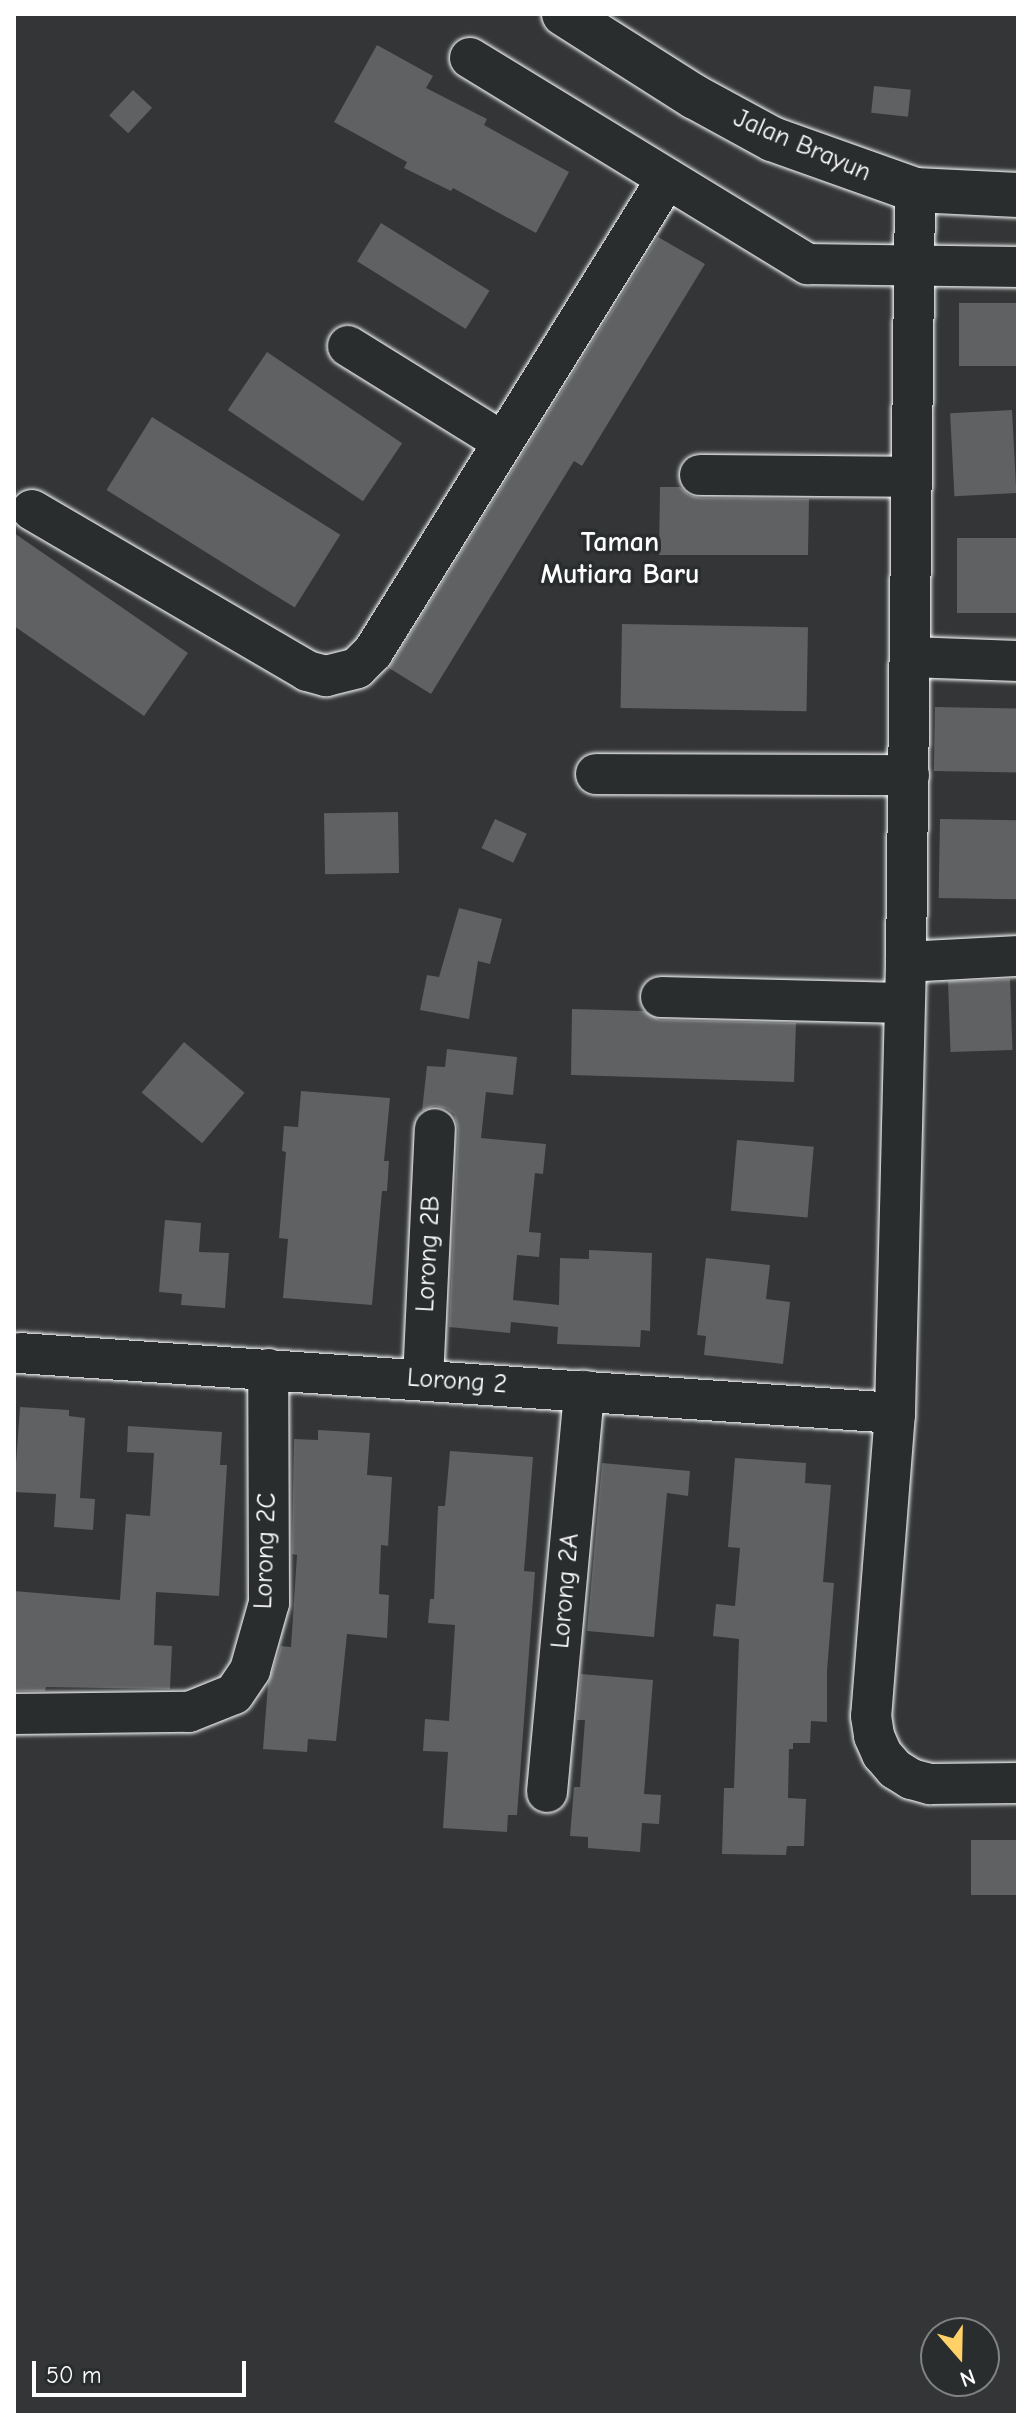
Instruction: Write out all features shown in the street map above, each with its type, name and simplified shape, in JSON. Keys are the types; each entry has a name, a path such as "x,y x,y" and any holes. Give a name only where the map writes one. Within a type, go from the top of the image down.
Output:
{"main road":[{"name":"Jalan Brayun","path":"564,14 695,97 772,139 915,190 1018,195"}],"street":[{"path":"470,58 808,264 1018,267"},
{"path":"32,510 307,671 326,676 340,675 357,668 373,652 666,180"},
{"path":"915,190 900,1308 895,1413 871,1716 874,1736 882,1754 895,1769 911,1779 930,1784 1018,1783"},
{"path":"348,346 503,442"},
{"path":"700,475 912,477"},
{"path":"910,657 1018,661"},
{"path":"596,774 909,775"},
{"path":"906,962 1018,956"},
{"path":"661,997 903,1003"},
{"name":"Lorong 2B","path":"423,1380 435,1129"},
{"name":"Lorong 2","path":"19,1353 895,1413"},
{"name":"Lorong 2C","path":"14,1714 189,1712 234,1694 250,1670 269,1603 268,1369"},
{"name":"Lorong 2A","path":"547,1792 584,1391"}],"building":[{"path":"377,45 433,76 426,88 487,119 484,125 569,172 536,233 453,188 451,191 404,168 407,162 334,122"},
{"path":"874,86 911,90 908,117 871,113"},
{"path":"133,90 152,108 128,133 109,116"},
{"path":"381,223 490,291 466,329 357,261"},
{"path":"658,237 705,264 582,466 574,461 431,694 389,668"},
{"path":"959,303 1018,303 1018,366 959,366"},
{"path":"267,352 402,443 363,501 228,410"},
{"path":"1012,410 1016,493 954,496 950,413"},
{"path":"152,417 340,535 295,608 106,490"},
{"path":"660,487 680,487 689,495 700,498 809,499 808,555 659,555"},
{"path":"14,533 188,653 144,716 14,626"},
{"path":"957,538 1018,538 1018,613 957,613"},
{"path":"622,624 808,627 807,711 621,708"},
{"path":"935,707 1018,708 1017,772 934,771"},
{"path":"398,812 399,873 325,874 324,813"},
{"path":"495,819 527,834 513,863 481,848"},
{"path":"940,819 1018,820 1017,899 939,898"},
{"path":"459,908 502,919 490,964 478,961 469,1019 420,1010 427,975 439,977"},
{"path":"1010,979 1012,1050 951,1052 948,981"},
{"path":"572,1009 644,1011 660,1020 796,1023 794,1082 571,1075"},
{"path":"184,1042 245,1093 202,1143 142,1093"},
{"path":"447,1049 517,1057 513,1095 486,1092 481,1138 546,1144 543,1174 535,1173 529,1232 541,1233 539,1257 517,1255 513,1300 559,1305 560,1258 589,1259 589,1250 652,1253 650,1331 641,1330 640,1347 557,1344 558,1327 511,1322 510,1333 449,1327 458,1129 454,1114 447,1109 435,1106 422,1111 427,1066 445,1067"},
{"path":"301,1091 390,1098 384,1161 389,1161 387,1191 382,1191 372,1305 283,1298 288,1239 279,1238 286,1152 282,1151 284,1126 298,1127"},
{"path":"737,1140 814,1147 808,1217 731,1211"},
{"path":"165,1220 201,1223 199,1252 229,1253 225,1308 181,1305 182,1294 159,1292"},
{"path":"706,1258 770,1265 766,1299 790,1302 783,1364 704,1355 706,1336 697,1335"},
{"path":"20,1407 69,1410 69,1416 85,1418 80,1498 95,1499 93,1530 54,1527 56,1494 14,1492"},
{"path":"128,1426 222,1432 220,1465 227,1465 219,1596 156,1592 154,1645 172,1646 170,1689 46,1687 45,1691 14,1691 14,1591 120,1600 126,1514 150,1516 154,1453 127,1452"},
{"path":"318,1430 370,1433 367,1475 392,1477 388,1546 381,1545 379,1594 389,1595 387,1638 347,1634 336,1741 308,1739 307,1752 263,1749 268,1684 281,1646 291,1647 297,1555 292,1554 294,1439 318,1440"},
{"path":"450,1451 533,1457 524,1571 535,1572 517,1815 508,1815 507,1832 443,1828 448,1752 423,1751 425,1719 449,1721 455,1625 428,1623 430,1599 434,1599 438,1506 445,1506"},
{"path":"735,1458 806,1463 805,1483 831,1485 823,1582 834,1583 827,1671 827,1722 811,1721 810,1743 793,1743 793,1749 789,1749 788,1798 806,1799 804,1846 787,1846 786,1855 722,1854 724,1788 734,1788 739,1639 713,1636 716,1604 735,1606 740,1548 728,1547"},
{"path":"602,1463 690,1471 688,1496 667,1493 654,1637 587,1631"},
{"path":"581,1674 653,1680 644,1794 661,1795 659,1824 642,1823 640,1852 588,1848 588,1837 570,1836 574,1787 580,1787 585,1720 577,1720"},
{"path":"971,1840 1018,1840 1018,1895 971,1895"}],"district":[{"name":"Taman Mutiara Baru","path":"620,558"}]}
